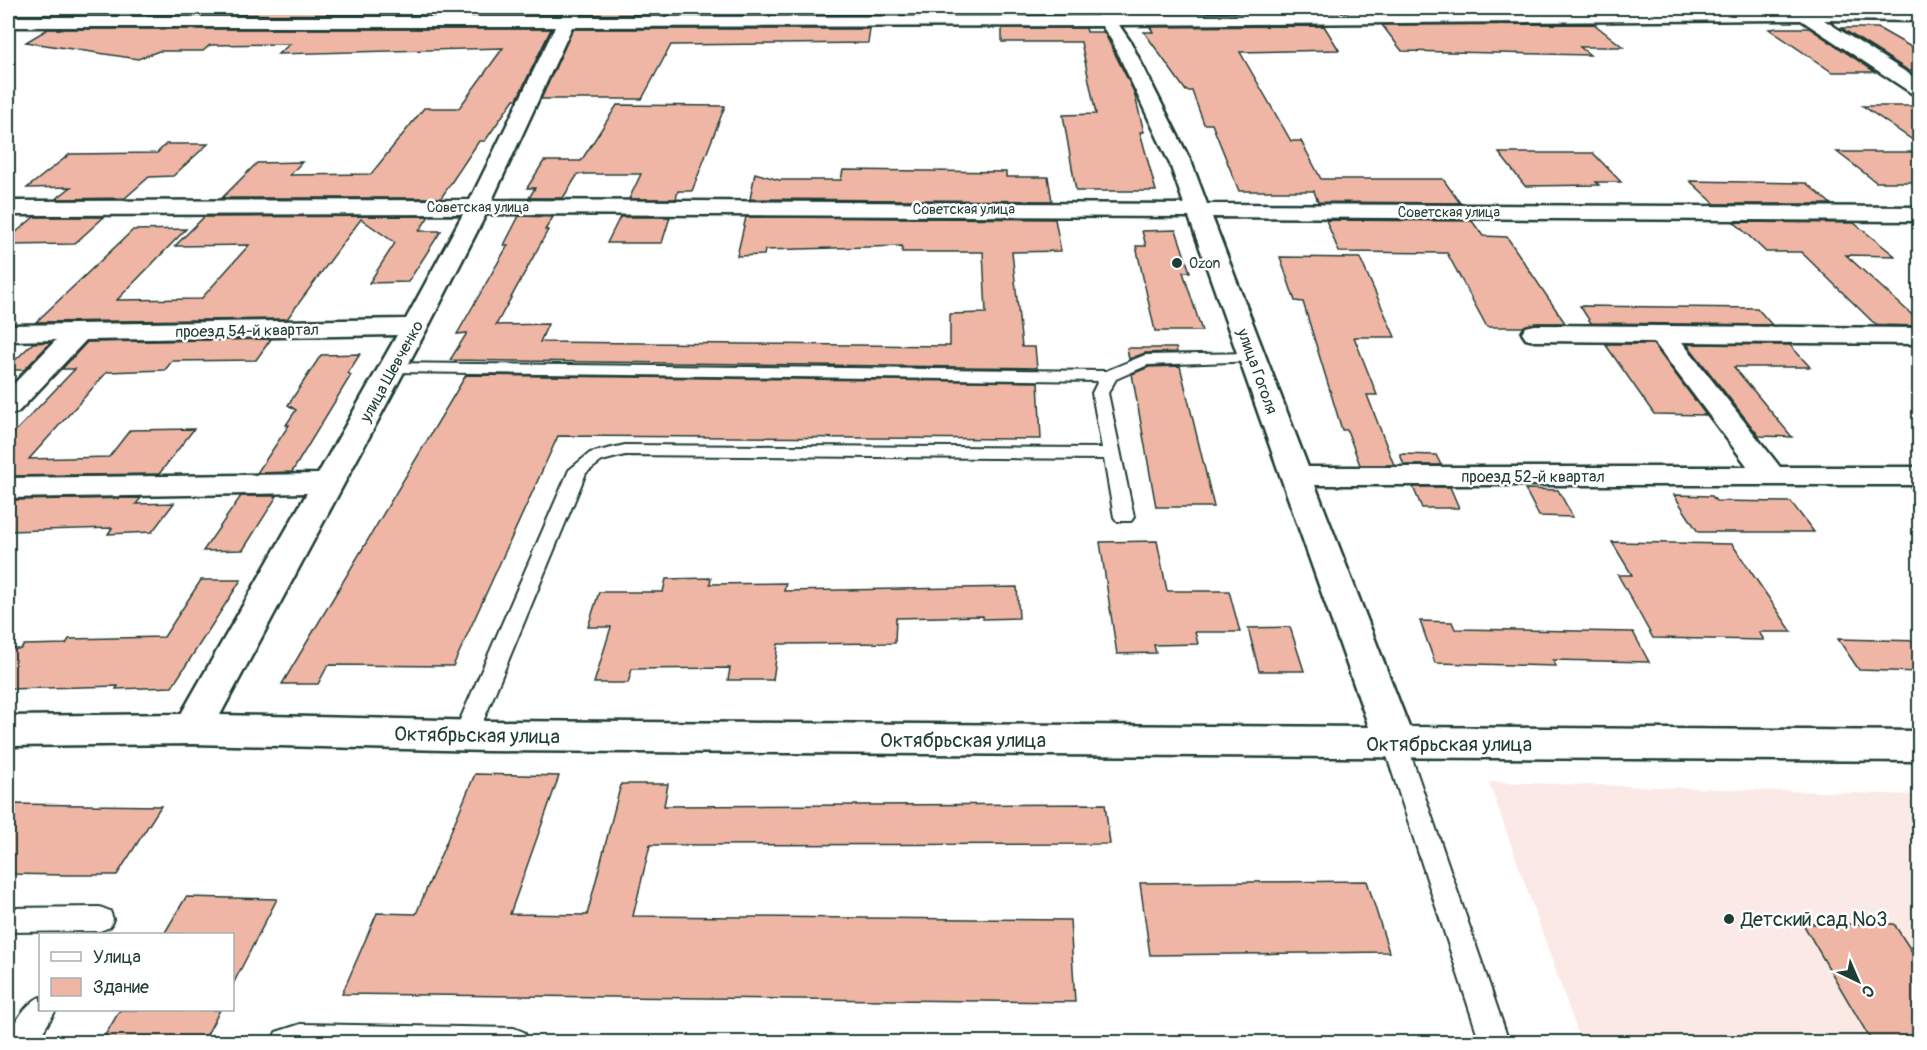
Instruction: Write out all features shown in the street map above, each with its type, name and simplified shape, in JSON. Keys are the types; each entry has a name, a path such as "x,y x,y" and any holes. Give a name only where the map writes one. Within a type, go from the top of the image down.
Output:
{"street":[{"path":"1800,11 1920,90"},
{"path":"8,22 572,15 1800,11 1920,16"},
{"name":"улица Гоголя","path":"1104,14 1121,40 1181,164 1395,744"},
{"name":"улица Шевченко","path":"193,729 415,327 478,207 572,15"},
{"name":"Советская улица","path":"8,208 478,207 1920,214"},
{"name":"проезд 54-й квартал","path":"8,333 415,327"},
{"path":"8,406 79,332"},
{"path":"1535,333 1916,339"},
{"path":"1662,334 1771,476"},
{"name":"проезд 52-й квартал","path":"1296,476 1920,476"},
{"path":"8,488 329,483"},
{"name":"Октябрьская улица","path":"8,731 193,729 465,736 1920,746"}],"lane":[{"path":"393,367 1109,376 1145,360 1253,358"},
{"path":"1109,376 1100,393 1124,517"},
{"path":"465,736 578,470 597,457 625,450 1112,454"},
{"path":"1395,744 1495,1042"},
{"path":"8,920 100,919 91,933"},
{"path":"21,1042 41,1011"},
{"path":"286,1042 301,1038 514,1042"}],"shaded area":[{"name":"Детский сад №3","path":"1489,782 1919,795 1919,1042 1581,1042"}],"building":[{"path":"85,8 566,8 560,15 73,15"},
{"path":"587,8 873,8 872,14 583,15"},
{"path":"1002,8 1081,8 1082,14 1002,14"},
{"path":"1142,8 1311,8 1314,11 1144,12"},
{"path":"1368,8 1573,8 1575,9 1370,11"},
{"path":"1594,24 1623,47 1580,47 1590,55 1402,51 1382,25"},
{"path":"1324,26 1339,50 1240,52 1291,141 1301,141 1321,179 1443,179 1460,203 1318,202 1314,191 1239,191 1212,124 1204,124 1192,91 1186,91 1144,32 1153,32 1150,27"},
{"path":"1002,28 1086,28 1087,32 1104,32 1134,92 1144,132 1140,132 1156,191 1076,191 1063,115 1096,114 1081,42 1002,42"},
{"path":"1809,28 1875,72 1832,72 1769,29"},
{"path":"1841,28 1878,28 1920,52 1920,71 1909,71"},
{"path":"48,29 551,29 517,99 514,99 485,141 479,141 441,198 222,198 257,163 302,162 290,175 371,174 424,108 459,108 503,48 278,54 290,44 210,45 203,51 159,51 138,59 26,42"},
{"path":"573,29 870,29 868,43 671,45 642,99 541,99"},
{"path":"617,105 725,106 692,191 678,191 676,199 629,199 641,174 578,174 563,198 529,198 535,188 527,188 544,161 581,161"},
{"path":"1863,106 1920,106 1920,145"},
{"path":"166,144 208,144 173,176 149,177 125,198 56,199 71,187 27,188 70,154 157,153"},
{"path":"1837,152 1920,152 1920,182 1876,182"},
{"path":"1499,153 1593,153 1621,182 1596,182 1599,185 1525,186"},
{"path":"843,170 1006,172 1006,177 1048,177 1052,201 750,199 755,173 779,180 841,180"},
{"path":"1690,181 1806,183 1831,204 1715,204"},
{"path":"429,216 419,231 441,231 408,282 369,283 395,243 361,219 287,319 36,322 133,230 186,229 117,300 201,299 249,245 175,246 204,217"},
{"path":"519,216 553,217 496,325 548,324 540,342 950,346 950,314 986,313 983,252 902,252 902,246 765,250 764,255 737,256 746,217 1055,219 1061,251 1012,252 1022,347 1035,347 1037,368 450,360 467,333 457,334 508,245 504,245"},
{"path":"34,217 104,217 74,244 8,245 8,239"},
{"path":"620,217 670,217 662,243 607,243"},
{"path":"1326,220 1472,221 1483,236 1507,237 1565,323 1535,323 1523,327 1487,327 1447,253 1339,252"},
{"path":"1734,222 1854,223 1895,256 1846,255 1920,322 1920,326 1876,325 1801,252 1766,252"},
{"path":"1176,230 1190,272 1183,272 1202,331 1155,331 1136,246 1146,246 1142,231"},
{"path":"1280,257 1360,258 1395,337 1354,337 1377,395 1367,395 1394,465 1360,465 1347,430 1342,430 1303,302 1295,301"},
{"path":"1580,306 1757,308 1772,325 1591,323"},
{"path":"271,339 256,360 172,361 165,370 107,372 29,459 109,457 130,430 194,429 159,474 8,476 8,439 75,369 62,369 87,342"},
{"path":"51,342 24,370 8,370 8,367 33,343"},
{"path":"1605,344 1653,344 1706,415 1654,414"},
{"path":"1687,344 1790,345 1810,367 1734,367 1792,437 1759,436"},
{"path":"1127,348 1176,348 1177,352 1145,353 1129,359"},
{"path":"360,354 348,373 351,375 292,472 257,473 289,425 286,425 296,410 288,405 321,355"},
{"path":"1180,366 1214,507 1156,507 1132,374 1149,367"},
{"path":"466,375 1038,382 1041,439 558,436 453,666 328,665 318,684 282,684"},
{"path":"1400,454 1436,455 1441,465 1404,465"},
{"path":"1413,487 1450,487 1459,508 1422,508"},
{"path":"1525,489 1558,490 1573,517 1539,516"},
{"path":"1674,495 1712,496 1716,501 1791,502 1814,532 1698,532"},
{"path":"241,496 277,496 243,550 203,551"},
{"path":"141,498 136,504 174,503 152,532 108,534 112,528 8,531 8,500"},
{"path":"1157,541 1167,591 1229,591 1240,632 1195,632 1198,644 1154,645 1156,653 1117,654 1100,542"},
{"path":"1612,542 1732,544 1792,632 1759,632 1764,640 1653,638 1618,575 1632,575"},
{"path":"711,578 710,584 786,583 784,591 1017,587 1019,618 983,619 983,616 896,618 895,643 778,644 773,680 728,680 730,668 632,669 628,683 594,683 611,627 588,627 599,592 663,592 666,579"},
{"path":"201,580 241,580 172,687 8,689 8,649 21,649 24,645 66,644 69,639 164,637"},
{"path":"1420,621 1452,622 1455,629 1633,632 1649,662 1553,660 1556,666 1435,663"},
{"path":"1290,627 1304,671 1259,671 1248,628"},
{"path":"1838,639 1920,641 1920,672 1859,670"},
{"path":"475,774 559,776 510,914 587,915 621,784 668,784 664,806 1105,804 1110,844 650,845 633,916 1070,920 1075,1002 342,994 377,913 416,914"},
{"path":"8,804 161,806 117,875 66,875 8,874"},
{"path":"1367,881 1389,952 1150,955 1140,883"},
{"path":"186,897 277,899 234,982 234,933 165,933"},
{"path":"1803,924 1894,924 1920,964 1920,1042 1872,1042"},
{"path":"119,1011 219,1011 203,1042 101,1042"}],"place":[{"name":"Ozon","path":"1177,263"},
{"name":"Детский сад №3","path":"1729,919"}]}
